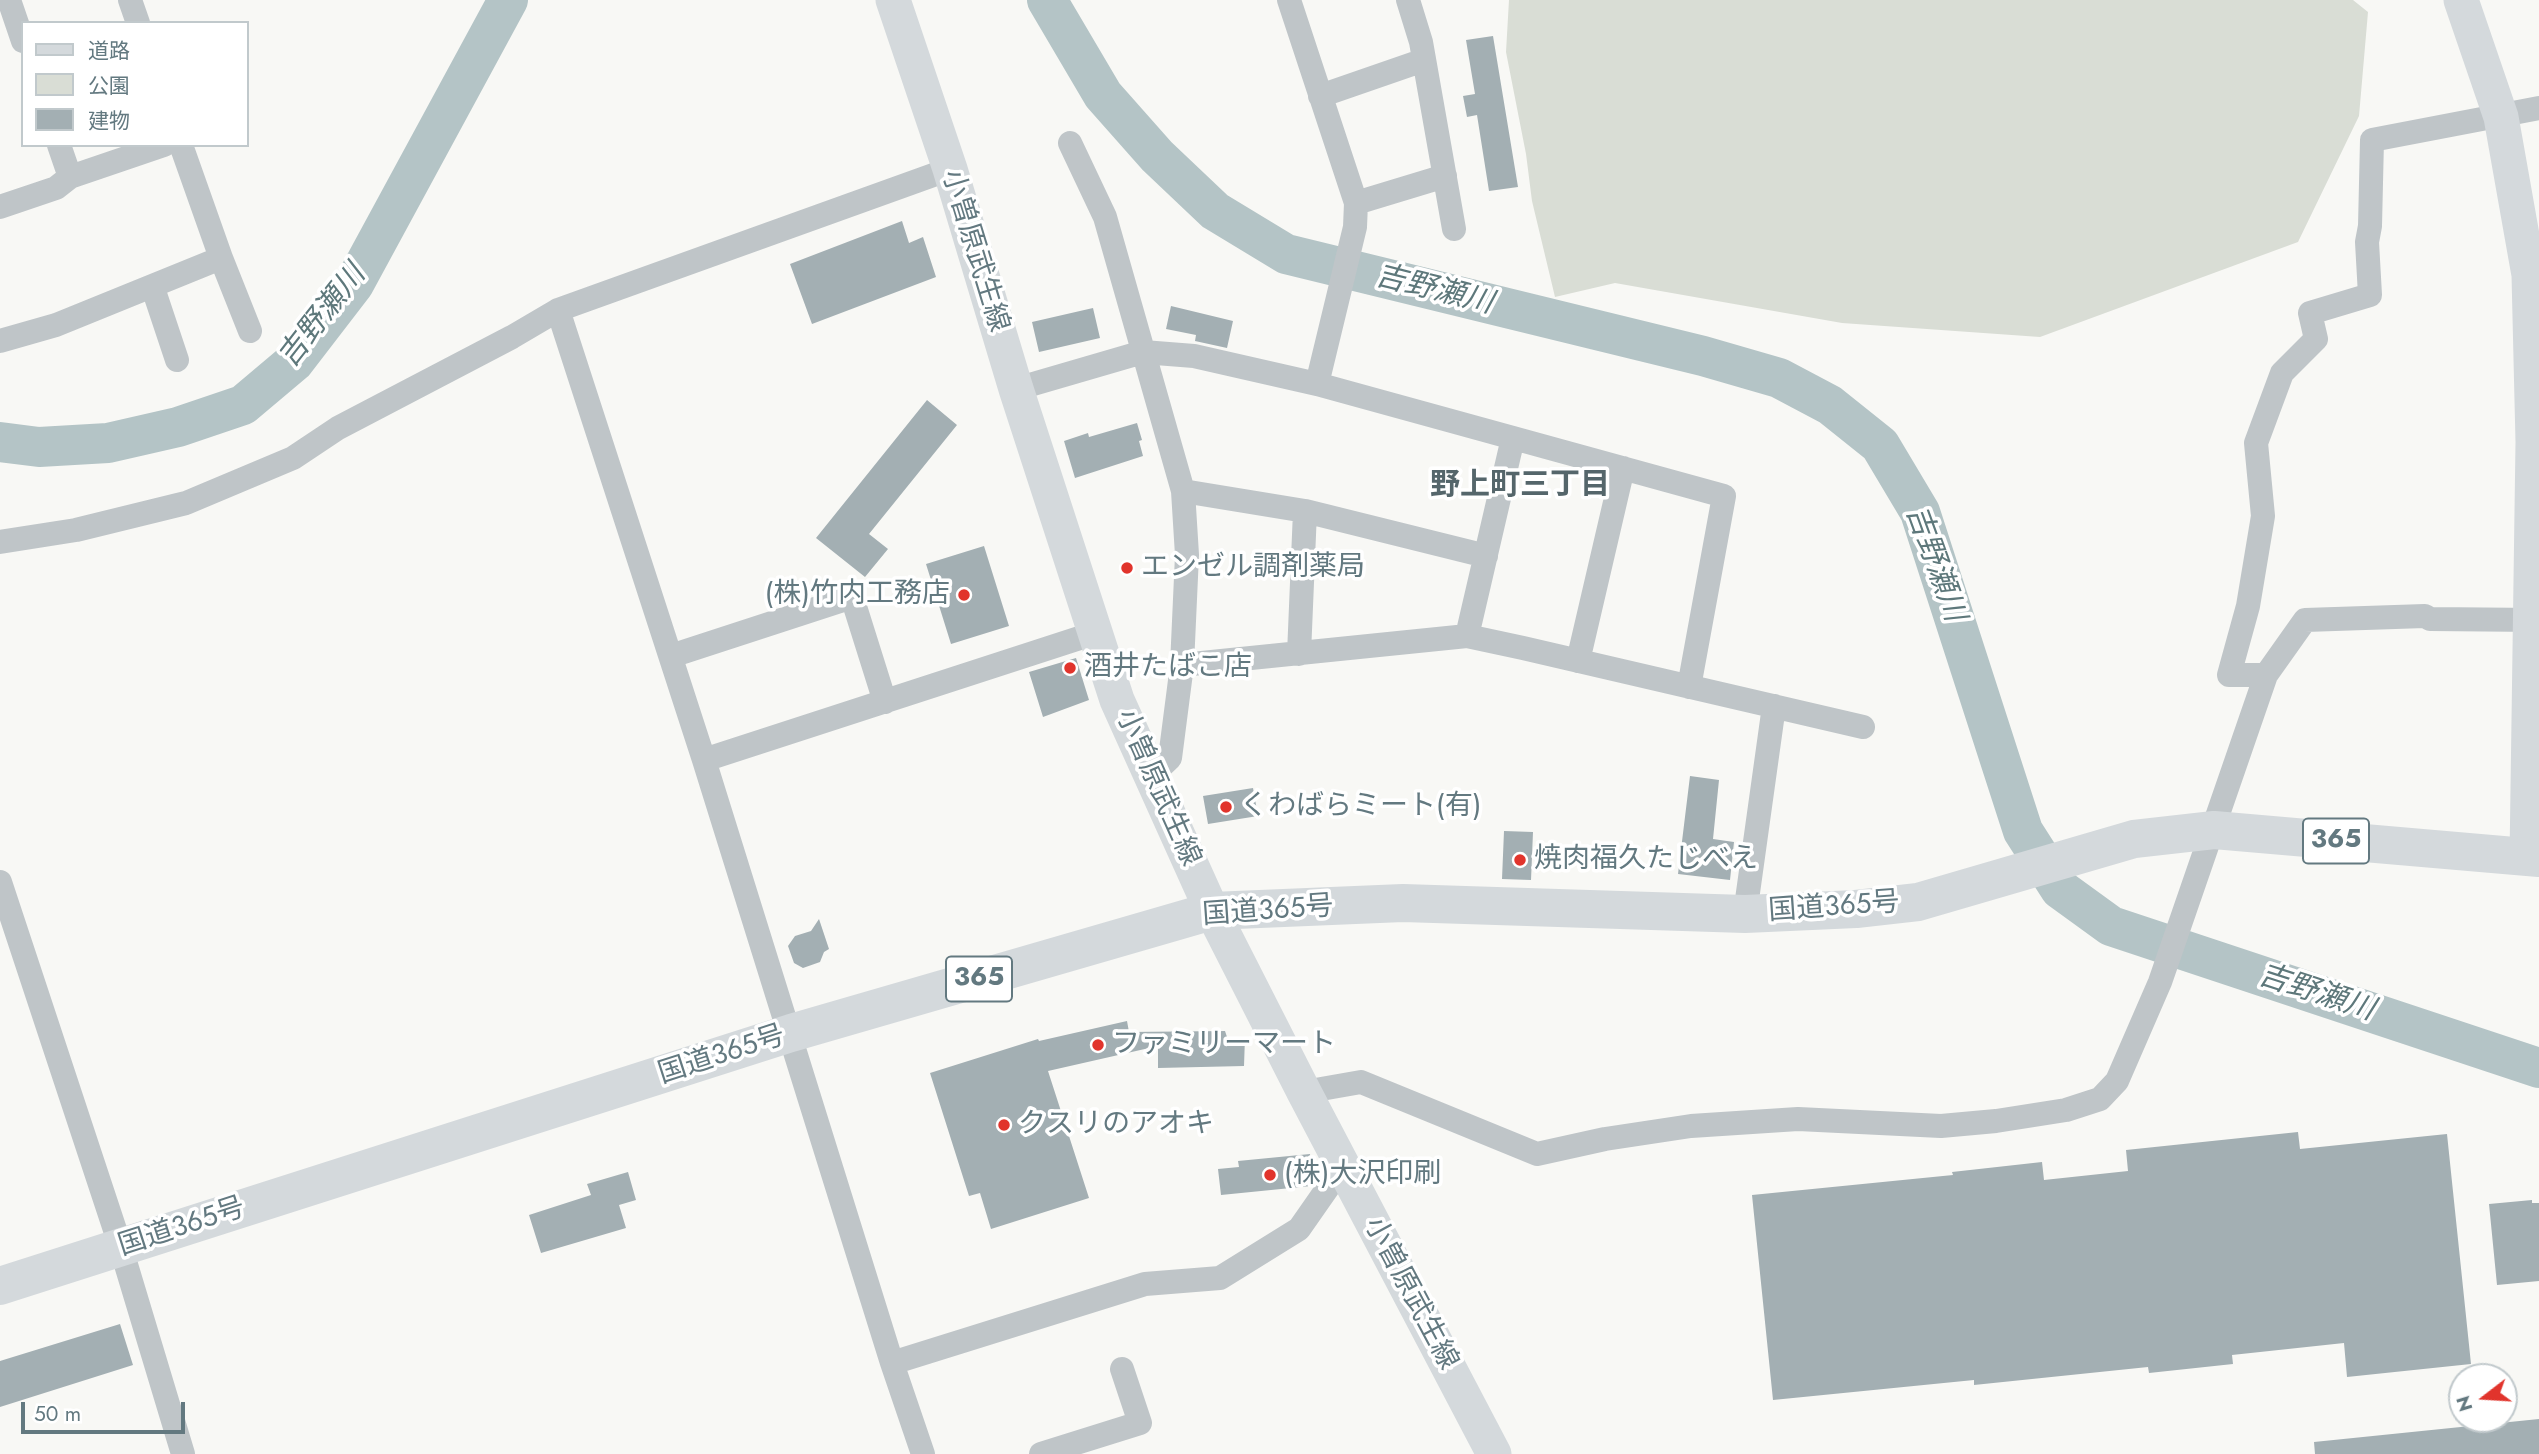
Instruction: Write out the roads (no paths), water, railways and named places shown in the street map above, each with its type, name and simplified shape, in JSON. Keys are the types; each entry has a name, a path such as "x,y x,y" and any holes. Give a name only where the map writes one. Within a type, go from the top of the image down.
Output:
{"highway":[{"name":"国道365号","path":"0,1286 791,1033 1212,911 1403,904 1745,914 1856,909 1918,902 2134,839 2214,830 2533,858"}],"main road":[{"name":"小曽原武生線","path":"893,0 950,169 1016,389 1117,700 1212,911 1494,1454"},
{"path":"2461,0 2501,117 2529,275 2535,620 2533,858"}],"street":[{"path":"9,0 21,35"},
{"path":"130,0 137,21"},
{"path":"1289,0 1356,215 1317,384"},
{"path":"1408,0 1424,60 1454,229"},
{"path":"1320,96 1424,60"},
{"path":"2266,675 2229,675 2248,606 2263,516 2256,443 2282,373 2316,339 2310,313 2370,295 2367,242 2370,226 2372,140 2539,108"},
{"path":"1070,143 1105,217 1183,491 1187,555 1182,665 1170,758 1151,776"},
{"path":"60,147 71,177"},
{"path":"0,207 56,188 71,177 158,147"},
{"path":"182,147 250,331"},
{"path":"0,542 76,530 186,503 293,458 338,428 558,310 950,169"},
{"path":"1356,215 1445,176"},
{"path":"0,341 56,326 221,258"},
{"path":"153,288 177,360"},
{"path":"558,310 705,760 892,1363 923,1454"},
{"path":"1016,389 1143,352 1194,356 1317,384 1724,496 1689,687"},
{"path":"1467,636 1513,438"},
{"path":"1578,661 1623,468"},
{"path":"1183,491 1305,511 1486,555"},
{"path":"1298,654 1305,511"},
{"path":"671,656 852,597 885,702"},
{"path":"1304,1092 1361,1082 1537,1154 1605,1139 1691,1126 1798,1119 1941,1126 2066,1110 2101,1099 2117,1081 2160,982 2266,675 2305,620 2425,616 2535,620"},
{"path":"705,760 1095,633"},
{"path":"1182,665 1467,636 1863,727"},
{"path":"1745,914 1774,706"},
{"path":"0,882 121,1248 183,1454"},
{"path":"892,1363 1145,1284 1220,1278 1299,1229 1343,1166"},
{"path":"1041,1454 1140,1423 1122,1369"}],"waterway":[{"name":"吉野瀬川","path":"0,442 39,447 108,443 178,427 243,405 294,362 354,284 508,0"},
{"name":"吉野瀬川","path":"1047,0 1103,95 1157,156 1215,211 1286,254 1703,356 1779,378 1830,405 1880,445 1920,512 2023,831 2060,889 2111,926 2539,1068"}],"place":[{"name":"エンゼル調剤薬局","path":"1127,568"},
{"name":"(株)竹内工務店","path":"964,595"},
{"name":"酒井たばこ店","path":"1070,668"},
{"name":"くわばらミート(有)","path":"1226,807"},
{"name":"焼肉福久たじべえ","path":"1520,860"},
{"name":"ファミリーマート","path":"1098,1045"},
{"name":"クスリのアオキ","path":"1004,1125"},
{"name":"(株)大沢印刷","path":"1270,1175"}],"district":[{"name":"野上町三丁目","path":"1520,487"}]}
